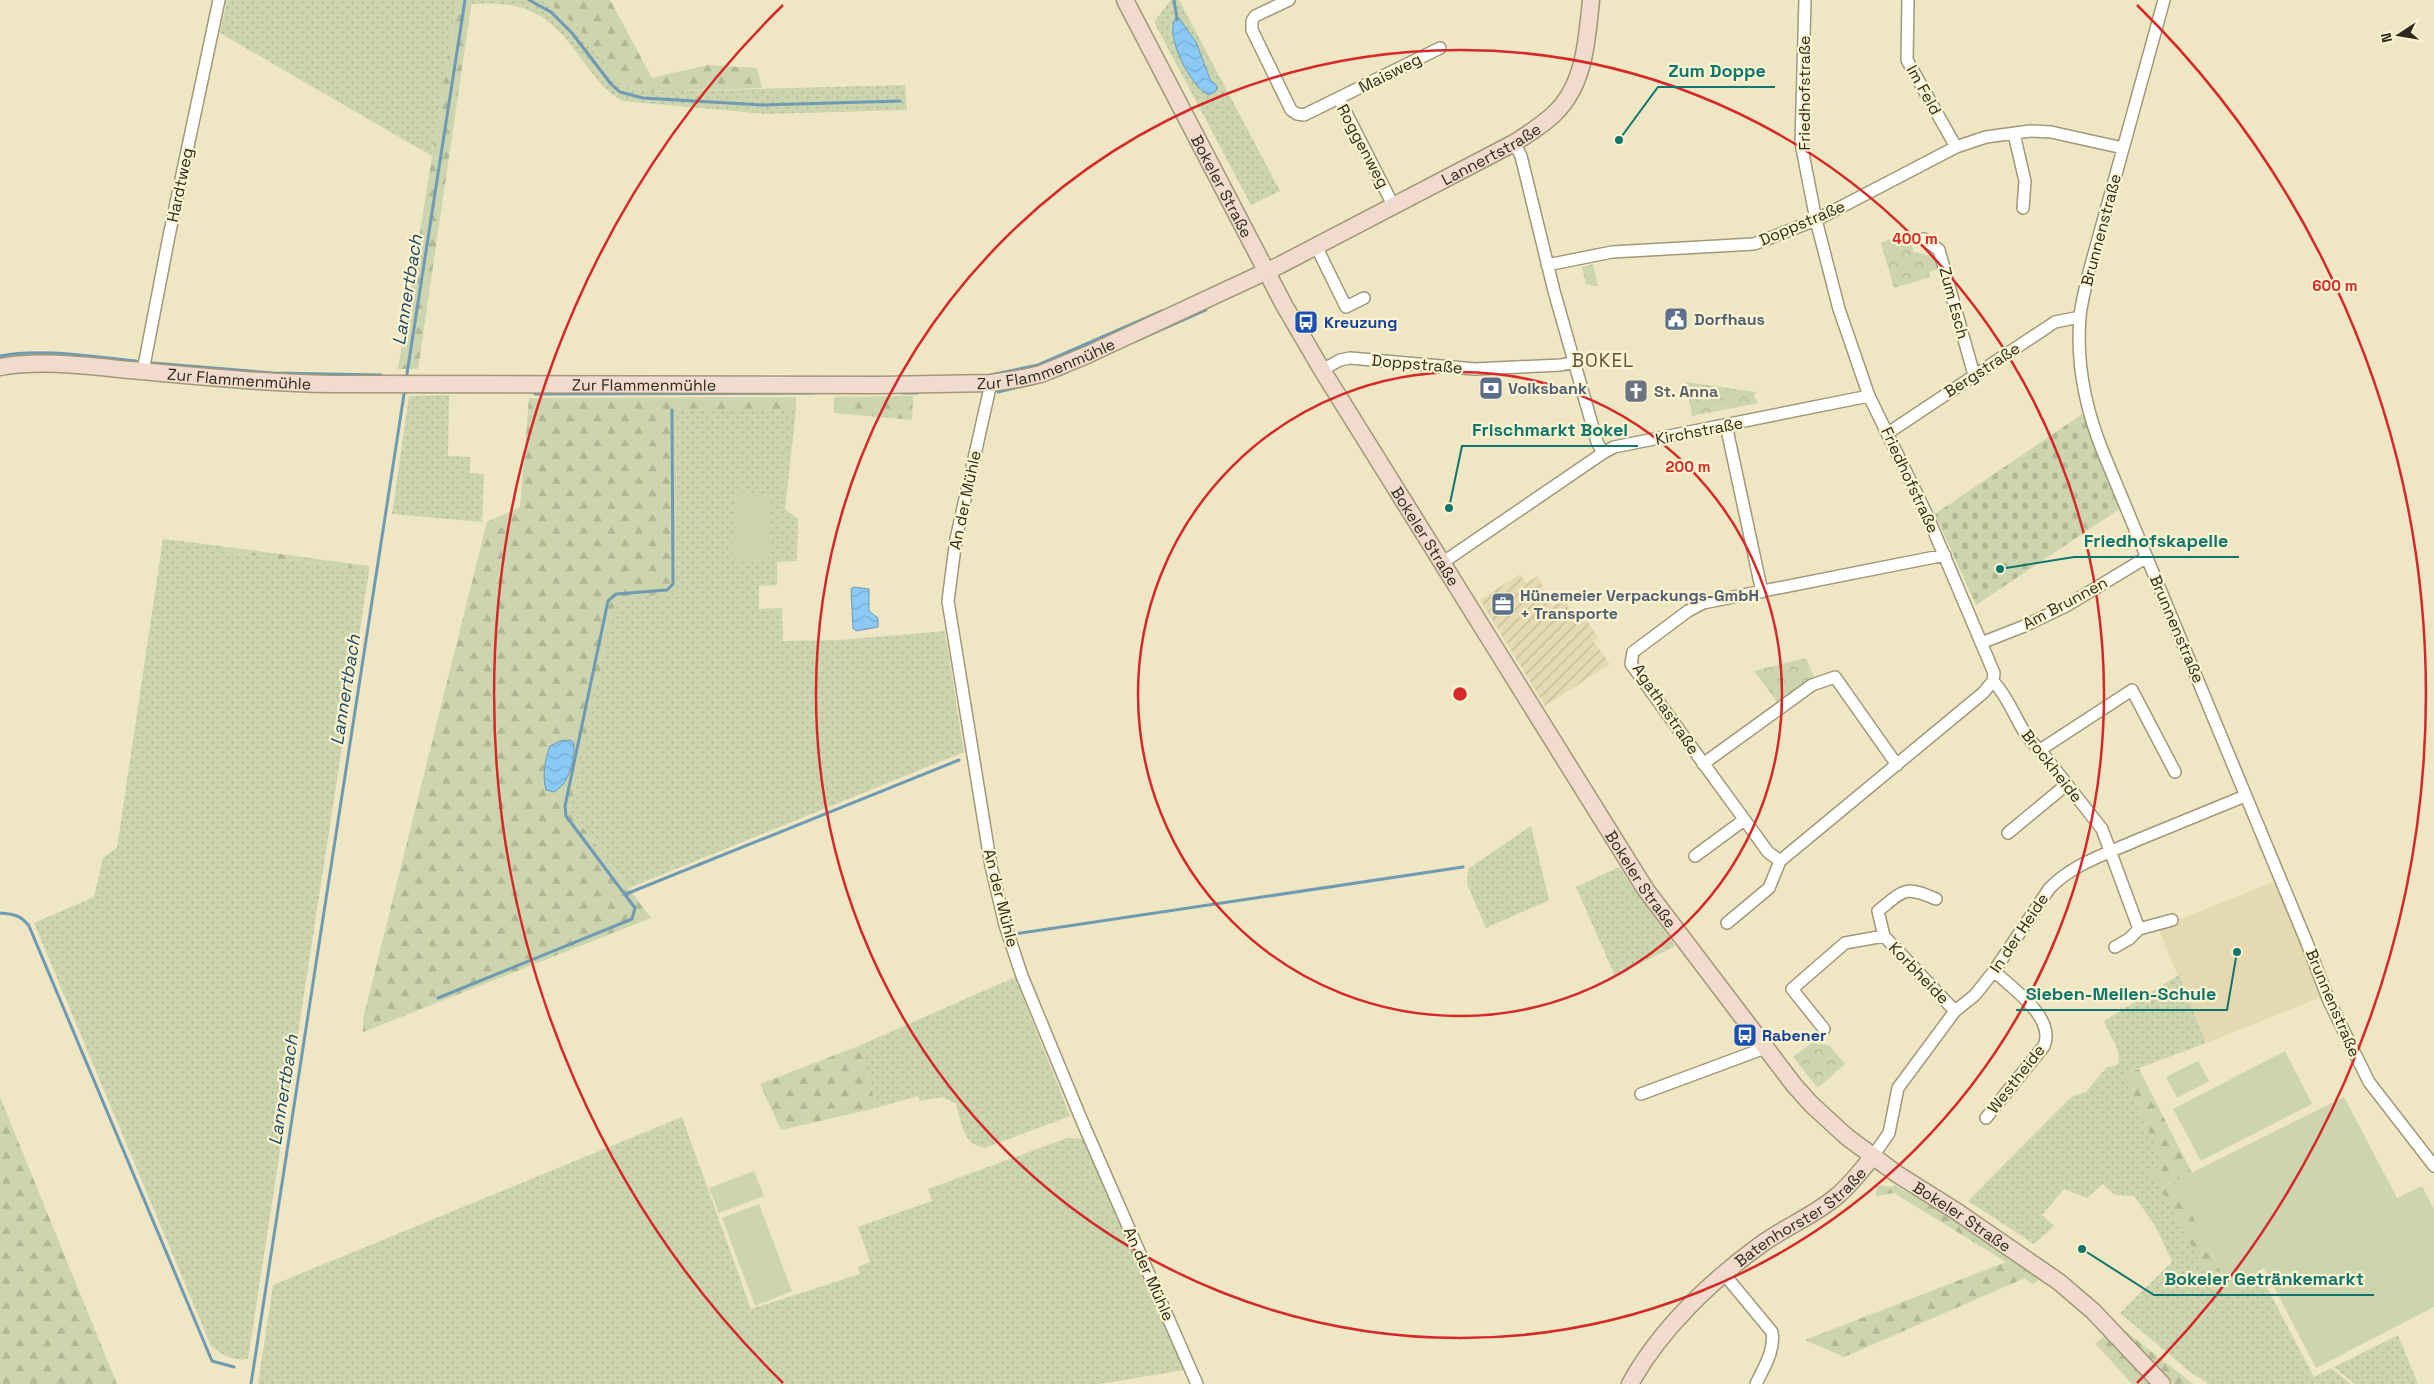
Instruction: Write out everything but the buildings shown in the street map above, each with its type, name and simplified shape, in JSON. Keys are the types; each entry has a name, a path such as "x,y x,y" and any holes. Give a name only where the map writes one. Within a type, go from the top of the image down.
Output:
{"street":[{"name":"Hardtweg","path":"143,372 169,236 219,0"},
{"name":"Bokeler Straße","path":"1125,0 1266,271 1322,370 1646,890 1765,1048 1811,1104 1848,1137 1873,1156 2059,1282 2093,1311 2162,1384"},
{"name":"Roggenweg","path":"1289,0 1256,16 1252,21 1252,30 1291,110 1297,114 1304,115 1339,99 1393,205"},
{"name":"Lannertstraße","path":"1266,271 1514,143 1542,125 1556,112 1580,72 1586,45 1591,0"},
{"name":"Friedhofstraße","path":"1805,0 1801,143 1816,220 1839,309 1869,396 1945,555 1994,674 1993,681"},
{"name":"Im Feld","path":"1908,0 1907,60 1956,147"},
{"name":"Brunnenstraße","path":"2164,0 2089,272 2080,317 2081,369 2088,407 2100,444 2307,943 2328,1001 2352,1050 2381,1100 2434,1166"},
{"name":"Maisweg","path":"1339,99 1440,48"},
{"name":"Doppstraße","path":"1547,265 1612,252 1754,244 1816,220 1956,147 1986,137 2030,131 2051,132 2122,148"},
{"path":"2014,134 2025,181 2023,208"},
{"path":"1514,143 1523,164 1547,265 1597,442 1603,453"},
{"name":"Zum Esch","path":"1924,239 1940,250 1974,375"},
{"path":"1316,246 1346,307 1364,298"},
{"name":"Zur Flammenmühle","path":"0,367 19,364 61,363 272,383 881,385 991,383 1023,378 1049,371 1266,271"},
{"name":"Bergstraße","path":"1888,433 2055,322 2080,317"},
{"name":"Doppstraße","path":"1322,370 1340,360 1350,358 1476,369 1561,365 1574,362"},
{"name":"An der Mühle","path":"991,383 956,539 948,601 991,866 1005,925 1022,976 1082,1121 1197,1384"},
{"name":"Kirchstraße","path":"1442,563 1614,447 1869,396"},
{"path":"1726,425 1762,592"},
{"name":"Agathastraße","path":"1897,765 1835,677 1812,686 1704,764 1632,664 1633,652 1688,612 1704,603 1851,576 1945,555"},
{"name":"Am Brunnen","path":"1981,643 2022,627 2066,606 2147,557"},
{"path":"1727,923 1769,888 1780,861 1983,693 1993,681"},
{"name":"Brockheide","path":"1993,681 2006,694 2028,740 2040,750 2102,829 2112,851 2139,929"},
{"path":"2040,750 2132,690 2175,772"},
{"path":"1704,764 1768,852 1780,861"},
{"path":"2008,833 2066,785"},
{"name":"In der Heide","path":"1873,1156 1889,1133 1898,1088 1955,1011 1975,995 1994,971 2057,879 2065,873 2112,851 2245,796"},
{"path":"1695,856 1744,820"},
{"name":"Korbheide","path":"1936,899 1916,890 1903,891 1878,911 1884,936 1955,1011"},
{"path":"2115,947 2129,939 2139,929 2172,920"},
{"path":"1824,1029 1792,988 1844,943 1884,936"},
{"name":"Westheide","path":"1986,1118 2047,1039 2047,1029 2042,1017 1994,971"},
{"path":"1641,1094 1765,1048"},
{"name":"Batenhorster Straße","path":"1630,1384 1676,1320 1724,1274 1764,1243 1837,1196 1860,1173 1873,1156"},
{"name":"Batenhorster Straße","path":"1724,1274 1772,1332 1774,1343 1756,1384"}],"shaded area":[{"path":"1520,574 1526,583 1538,576 1552,606 1566,600 1574,623 1587,621 1598,637 1593,641 1610,664 1545,706 1480,600"},
{"path":"2275,881 2324,996 2206,1043 2158,928"}],"green space":[{"path":"227,0 457,0 432,156 220,33"},
{"path":"457,0 472,0 418,369 398,369"},
{"path":"472,0 546,0 580,29 620,85 646,92 905,85 907,110 766,114 623,101 600,83 560,32 548,22 523,8 491,3 471,4"},
{"path":"546,0 610,0 652,78 708,65 757,68 762,88 646,92 620,85 580,29"},
{"path":"1171,0 1179,0 1280,191 1251,205 1154,22"},
{"path":"1906,231 1914,252 1933,257 1938,269 1929,272 1930,277 1894,288 1881,243"},
{"path":"1593,264 1598,286 1586,284 1582,267"},
{"path":"1686,382 1756,392 1754,397 1758,403 1692,416"},
{"path":"449,395 448,456 470,457 470,473 484,474 482,522 392,514 409,396"},
{"path":"913,396 912,420 834,413 834,397"},
{"path":"796,397 796,410 677,410 676,592 615,601 570,810 651,918 363,1032 363,1019 487,522 520,507 529,398"},
{"path":"677,410 796,410 785,509 798,519 797,561 777,562 777,585 759,586 759,609 782,608 783,641 840,640 945,631 964,752 629,888 570,810 615,600 676,592"},
{"path":"2084,413 2121,508 1976,605 1935,514"},
{"path":"734,492 770,494 768,562 732,561"},
{"path":"163,539 221,546 221,551 369,571 248,1359 228,1357 211,1346 34,923 94,897 103,858 117,848"},
{"path":"221,546 369,566 369,571 221,551"},
{"path":"1806,658 1814,677 1778,703 1754,671"},
{"path":"1531,826 1549,900 1486,928 1467,884 1468,869"},
{"path":"1619,867 1675,946 1615,976 1576,887"},
{"path":"2179,975 2206,1043 2123,1074 2164,1165 2152,1171 2220,1299 2263,1280 2314,1377 2331,1368 2351,1384 2209,1384 2190,1372 2120,1313 2172,1262 2156,1227 2134,1196 2115,1195 2103,1184 2087,1198 2064,1189 2042,1215 2054,1226 2034,1244 1968,1201 2071,1097 2086,1092 2106,1068 2119,1064 2118,1051 2104,1021"},
{"path":"1015,977 1070,1116 985,1148 971,1142 964,1132 956,1104 943,1097 920,1101 918,1096 876,1108 861,1045"},
{"path":"1812,1043 1829,1045 1845,1064 1818,1088 1793,1057"},
{"path":"861,1045 876,1108 781,1130 760,1084"},
{"path":"2285,1051 2312,1104 2201,1161 2173,1109"},
{"path":"2198,1061 2209,1081 2177,1098 2166,1077"},
{"path":"2139,1069 2192,1173 2175,1181 2228,1286 2258,1270 2263,1280 2220,1299 2151,1171 2163,1164 2123,1074"},
{"path":"0,1097 117,1384 0,1384"},
{"path":"2344,1097 2397,1198 2422,1186 2434,1209 2434,1307 2316,1368 2264,1268 2228,1286 2175,1181"},
{"path":"682,1117 751,1309 860,1274 858,1267 870,1262 858,1227 932,1201 928,1189 1067,1138 1084,1139 1184,1370 1099,1384 258,1384 273,1285"},
{"path":"754,1171 764,1196 719,1213 709,1188"},
{"path":"1877,1185 1891,1187 1895,1185 1949,1217 2041,1279 2032,1284 2025,1278 1844,1357 1805,1340 2006,1262 1894,1193 1876,1196"},
{"path":"759,1204 792,1291 755,1306 722,1218"},
{"path":"2121,1328 2187,1379 2193,1384 2174,1384"},
{"path":"2107,1335 2154,1384 2132,1384 2095,1343"},
{"path":"2398,1335 2418,1384 2355,1384 2334,1367"}],"water":[{"path":"1179,18 1196,42 1210,79 1217,86 1216,91 1209,95 1202,91 1195,83 1182,62 1174,38 1173,27 1175,19"},
{"path":"854,587 869,589 869,611 878,618 878,627 856,631 853,628 851,589"},
{"path":"570,740 574,743 574,750 570,771 564,783 554,792 546,790 545,768 550,746 560,741"}],"waterway":[{"name":"Lannertbach","path":"406,380 465,0"},
{"path":"529,0 551,12 572,33 611,84 620,92 643,98 762,105 900,101"},
{"path":"1174,0 1177,19"},
{"path":"1136,341 1206,310"},
{"path":"990,375 1038,365 1162,311"},
{"path":"0,356 51,353 136,361"},
{"path":"153,363 273,373 381,375"},
{"path":"1054,377 1067,372"},
{"path":"998,392 1036,383"},
{"name":"Lannertbach","path":"251,1384 405,388"},
{"path":"535,394 814,393"},
{"path":"902,393 917,393"},
{"path":"438,998 632,919 635,908 566,816 565,806 608,601 616,594 667,590 673,584 672,410"},
{"path":"626,894 959,760"},
{"path":"1015,934 1463,867"},
{"path":"0,913 23,919 29,926 212,1361 234,1367"}],"place":[{"name":"Zum Doppe","path":"1619,140"},
{"name":"Dorfhaus","path":"1676,319"},
{"name":"Kreuzung","path":"1306,322"},
{"name":"Volksbank","path":"1491,388"},
{"name":"St. Anna","path":"1636,391"},
{"name":"Frischmarkt Bokel","path":"1449,508"},
{"name":"Friedhofskapelle","path":"2000,569"},
{"name":"Hünemeier Verpackungs-GmbH + Transporte","path":"1503,604"},
{"name":"Sieben-Meilen-Schule","path":"2237,952"},
{"name":"Rabener","path":"1745,1035"},
{"name":"Bokeler Getränkemarkt","path":"2082,1249"}],"district":[{"name":"BOKEL","path":"1603,360"}]}
